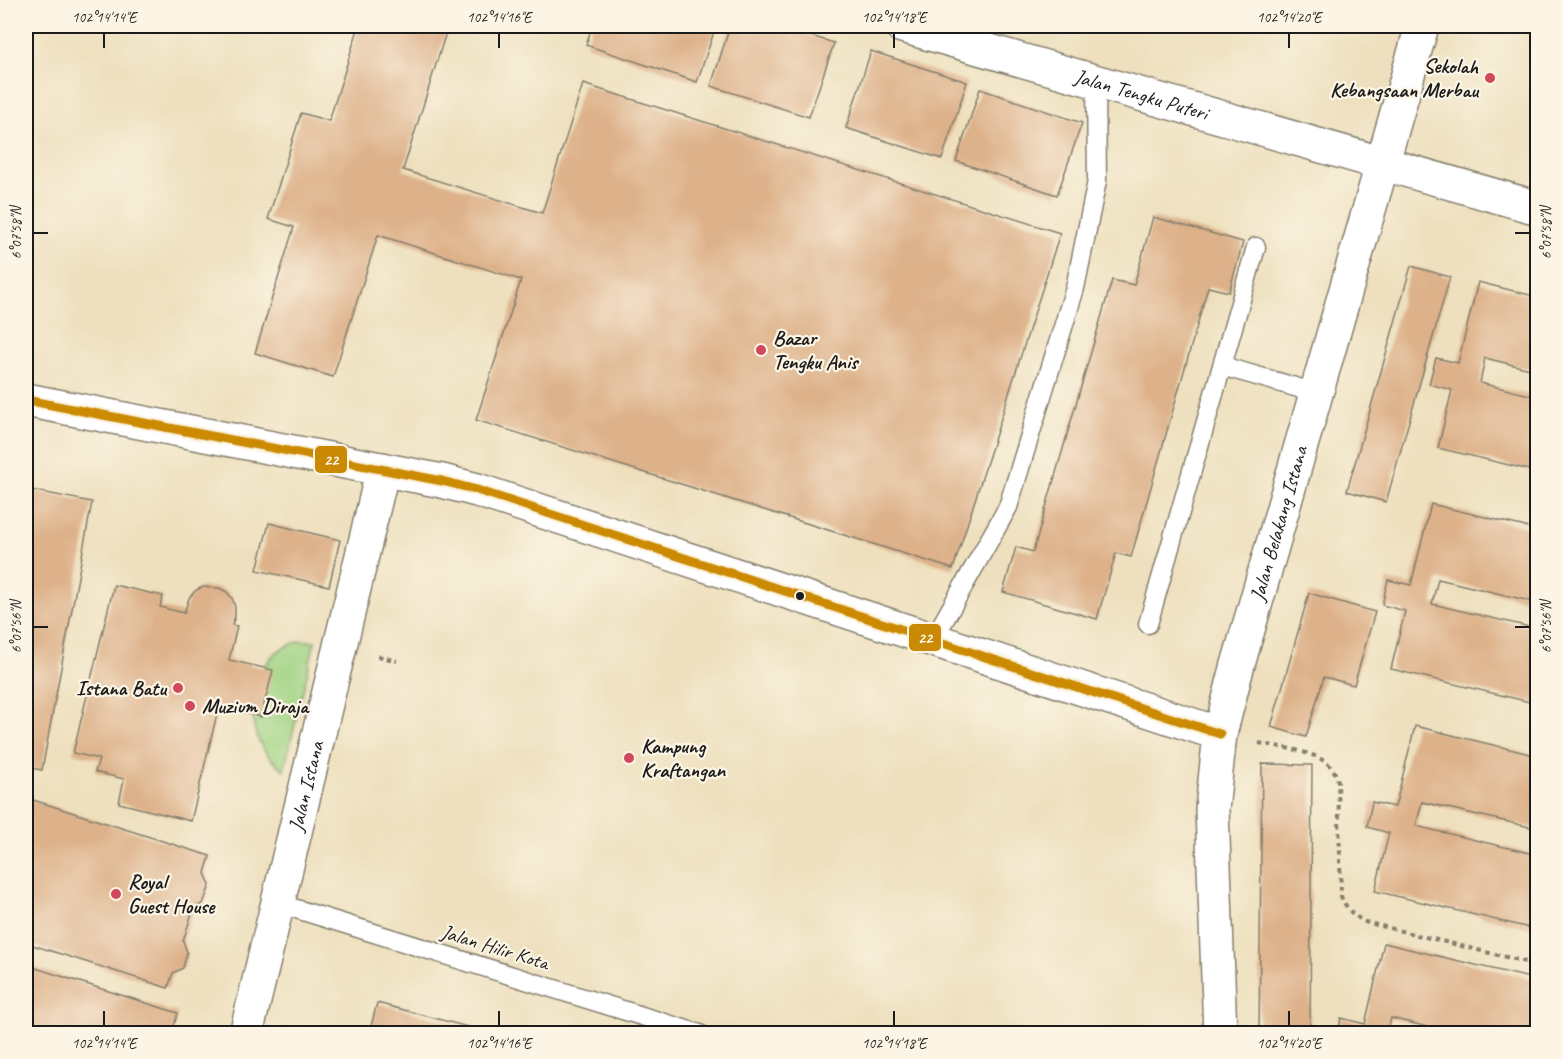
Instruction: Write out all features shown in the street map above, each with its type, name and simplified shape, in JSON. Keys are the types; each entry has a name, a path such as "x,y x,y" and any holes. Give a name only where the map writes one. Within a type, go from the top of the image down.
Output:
{"street":[{"name":"Jalan Tengku Puteri","path":"902,26 1538,208"},
{"name":"Jalan Belakang Istana","path":"1220,1034 1212,809 1220,734 1422,26"},
{"path":"26,400 383,469 477,490 1220,734"},
{"name":"Jalan Istana","path":"246,1034 383,469"}],"lane":[{"path":"933,640 1008,507 1075,288 1097,181 1096,81"},
{"path":"1148,624 1256,247"},
{"path":"1222,366 1316,393"},
{"name":"Jalan Hilir Kota","path":"277,903 700,1034"}],"path":[{"path":"1220,734 1312,755 1333,768 1338,781 1341,896 1345,907 1355,916 1365,922 1538,965"}],"green space":[{"path":"300,641 315,641 284,770 272,759 258,739 253,715 261,717 262,679 268,661 275,653"}],"building":[{"name":"Bazar Tengku Anis","path":"359,26 448,26 403,170 542,213 583,84 1060,233 953,569 476,420 521,280 378,235 333,377 255,353 294,227 268,219 301,113 329,121"},
{"path":"592,26 716,26 697,82 586,45"},
{"path":"730,26 779,26 834,43 809,117 711,86"},
{"path":"871,51 967,82 942,159 846,128"},
{"path":"980,89 1082,123 1057,195 956,161"},
{"path":"1153,217 1243,242 1229,292 1208,287 1131,557 1116,553 1097,619 1003,592 1016,547 1033,552 1112,280 1134,285"},
{"path":"1411,266 1450,277 1386,502 1347,491"},
{"path":"1478,282 1538,297 1538,371 1485,358 1480,383 1538,397 1538,472 1438,448 1452,390 1429,384 1436,358 1458,363"},
{"path":"26,489 92,502 42,770 26,767"},
{"path":"1431,504 1538,530 1538,603 1438,579 1432,604 1538,629 1538,704 1391,669 1405,611 1382,605 1388,580 1411,585"},
{"path":"269,523 340,540 329,586 257,570"},
{"name":"Istana Batu","path":"114,585 163,596 160,607 184,613 189,598 202,587 219,588 227,592 235,607 232,625 237,626 229,660 273,670 261,717 219,706 191,821 119,803 124,779 95,772 99,759 73,753"},
{"path":"1309,593 1375,612 1354,685 1324,677 1306,737 1271,727"},
{"path":"1415,726 1538,756 1538,829 1422,802 1416,826 1538,855 1538,930 1375,891 1389,833 1367,827 1372,802 1395,807"},
{"path":"1262,764 1312,765 1310,1034 1259,1034"},
{"name":"Royal Guest House","path":"30,799 210,856 205,873 210,885 203,904 194,907 183,941 187,952 183,968 173,973 168,988 26,943 26,814"},
{"path":"1384,943 1538,980 1538,1034 1456,1034 1391,1018 1387,1034 1338,1034 1341,1018 1365,1024"},
{"path":"26,965 178,1013 171,1034 26,1034"},
{"path":"377,1003 491,1033 491,1034 369,1034"}],"transit line":[{"name":"22","path":"26,400 442,481 477,490 1220,734"}],"place":[{"name":"Sekolah Kebangsaan Merbau","path":"1490,78"},
{"name":"Bazar Tengku Anis","path":"761,350"},
{"name":"Istana Batu","path":"178,688"},
{"name":"Muzium Diraja","path":"190,706"},
{"name":"Kampung Kraftangan","path":"629,758"},
{"name":"Royal Guest House","path":"116,894"}]}
